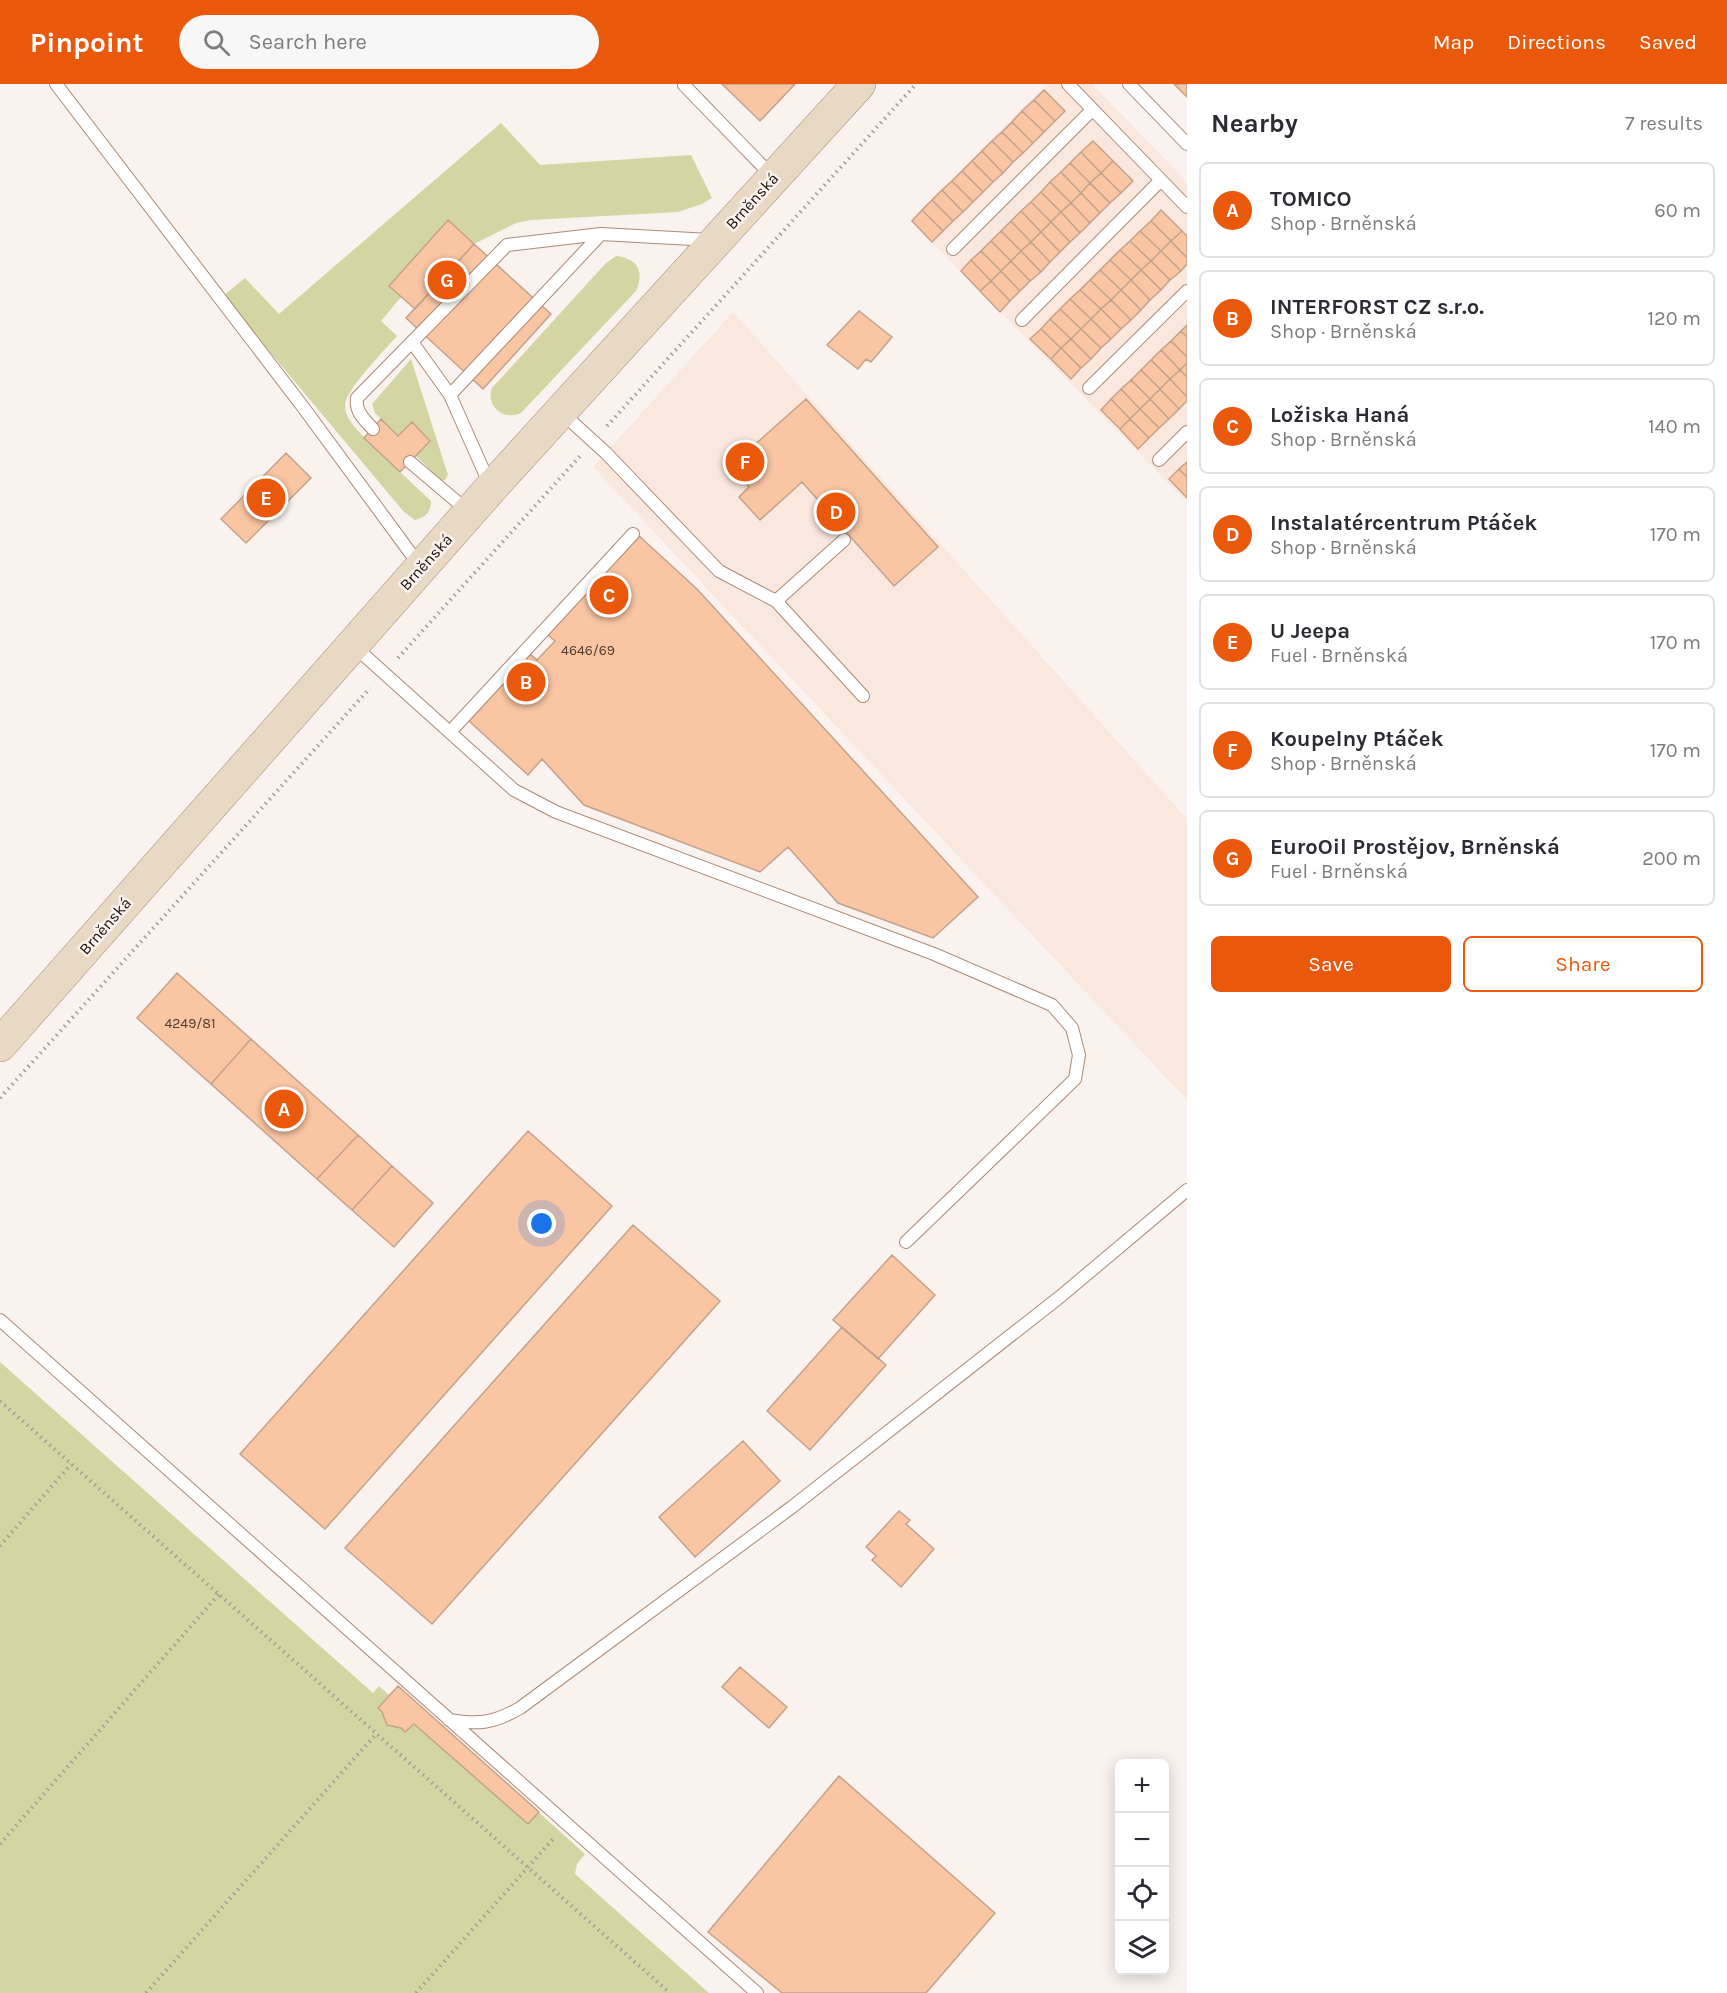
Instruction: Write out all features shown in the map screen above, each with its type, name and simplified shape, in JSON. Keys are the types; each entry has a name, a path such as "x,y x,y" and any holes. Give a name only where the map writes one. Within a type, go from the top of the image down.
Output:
{"main road":[{"name":"Brněnská","path":"0,1045 491,488 859,84"}],"lane":[{"path":"56,84 303,407 421,567"},
{"path":"1068,84 1187,207"},
{"path":"1129,84 1187,144"},
{"path":"684,85 773,178"},
{"path":"953,249 1092,110"},
{"path":"1022,320 1161,180"},
{"path":"373,429 360,414 356,406 357,398 507,245 601,234 717,241"},
{"path":"450,394 601,234"},
{"path":"1089,388 1187,291"},
{"path":"412,342 450,394 491,488"},
{"path":"561,412 606,453 719,571 776,601 863,696"},
{"path":"1159,460 1187,432"},
{"path":"410,462 470,513"},
{"path":"450,732 633,534"},
{"path":"776,601 844,540"},
{"path":"353,645 514,790 556,812 934,954 1052,1005 1072,1028 1079,1055 1075,1078 906,1242"},
{"path":"448,1719 474,1724 486,1723 520,1708 811,1492 1061,1296 1187,1190"},
{"path":"0,1320 757,1993"}],"path":[{"path":"604,429 916,84"},
{"path":"0,1098 580,456"},
{"path":"0,1401 670,1993"},
{"path":"0,1546 71,1464"},
{"path":"0,1844 219,1594"},
{"path":"146,1993 377,1733"},
{"path":"416,1993 566,1824"}],"shaded area":[{"path":"1047,84 1092,84 1187,182 1187,502 910,220"},
{"path":"733,312 1187,819 1187,1100 593,467"}],"green space":[{"path":"501,123 540,165 691,155 712,198 678,212 531,220 516,223 474,244 448,221 389,285 401,297 381,321 397,336 358,381 346,399 345,406 349,419 364,437 381,419 375,413 372,404 411,359 448,475 445,480 441,480 416,456 400,472 431,501 427,514 415,520 404,512 223,296 245,278 279,314"},
{"path":"616,256 629,260 637,267 640,277 636,291 521,413 508,415 497,410 491,401 492,388 606,263"},
{"path":"0,1362 373,1693 379,1686 389,1695 398,1686 585,1854 577,1864 575,1874 709,1993 0,1993"}],"building":[{"path":"722,84 795,84 760,121"},
{"path":"1174,84 1187,84 1187,97"},
{"path":"1044,90 1065,111 1055,121 1034,100"},
{"path":"1034,100 1055,121 1044,132 1022,111"},
{"path":"1022,111 1044,132 1033,143 1012,122"},
{"path":"1012,122 1033,143 1023,153 1002,132"},
{"path":"1002,132 1023,153 1013,162 992,141"},
{"path":"992,141 1013,162 1003,173 982,151"},
{"path":"1093,141 1113,161 1101,173 1081,152"},
{"path":"982,151 1003,173 993,182 972,161"},
{"path":"1081,152 1101,173 1090,183 1070,163"},
{"path":"972,161 993,182 983,192 962,171"},
{"path":"1113,161 1133,181 1121,193 1101,173"},
{"path":"1070,163 1090,183 1081,193 1061,172"},
{"path":"962,171 983,192 973,202 952,181"},
{"path":"1061,172 1081,193 1071,203 1050,182"},
{"path":"1101,173 1121,193 1110,203 1090,183"},
{"path":"952,181 973,202 963,212 942,190"},
{"path":"1050,182 1071,203 1061,212 1041,192"},
{"path":"1090,183 1110,203 1100,213 1081,193"},
{"path":"942,190 963,212 953,221 932,200"},
{"path":"1041,192 1061,212 1051,222 1031,202"},
{"path":"1081,193 1100,213 1090,223 1071,203"},
{"path":"932,200 953,221 943,231 922,210"},
{"path":"1031,202 1051,222 1041,232 1021,211"},
{"path":"1071,203 1090,223 1080,233 1061,212"},
{"path":"922,210 943,231 932,242 912,221"},
{"path":"1161,210 1182,231 1171,241 1151,221"},
{"path":"1021,211 1041,232 1031,242 1011,221"},
{"path":"1061,212 1080,233 1070,242 1051,222"},
{"path":"448,220 474,244 415,309 389,286"},
{"path":"1011,221 1031,242 1021,251 1001,231"},
{"path":"1151,221 1171,241 1161,251 1140,231"},
{"path":"1051,222 1070,242 1060,252 1041,232"},
{"path":"1001,231 1021,251 1011,261 991,241"},
{"path":"1140,231 1161,251 1151,261 1130,241"},
{"path":"1182,231 1187,236 1187,258 1171,241"},
{"path":"1041,232 1060,252 1050,262 1031,242"},
{"path":"991,241 1011,261 1001,271 981,251"},
{"path":"1130,241 1151,261 1141,270 1120,250"},
{"path":"1171,241 1187,258 1187,264 1181,271 1161,251"},
{"path":"1031,242 1050,262 1041,272 1021,251"},
{"path":"474,244 551,314 483,389 406,318"},
{"path":"1120,250 1141,270 1131,280 1110,260"},
{"path":"981,251 1001,271 991,281 971,260"},
{"path":"1021,251 1041,272 1030,281 1011,261"},
{"path":"1161,251 1181,271 1170,280 1151,261"},
{"path":"971,260 991,281 980,291 961,271"},
{"path":"1110,260 1131,280 1121,290 1100,270"},
{"path":"1011,261 1030,281 1020,291 1001,271"},
{"path":"1151,261 1170,280 1161,290 1141,270"},
{"path":"1100,270 1121,290 1111,300 1090,280"},
{"path":"1141,270 1161,290 1150,300 1131,280"},
{"path":"1001,271 1020,291 1010,301 991,281"},
{"path":"1090,280 1111,300 1101,309 1080,290"},
{"path":"1131,280 1150,300 1141,310 1121,290"},
{"path":"991,281 1010,301 1000,312 980,291"},
{"path":"1080,290 1101,309 1091,319 1070,299"},
{"path":"1121,290 1141,310 1131,320 1111,300"},
{"path":"1070,299 1091,319 1081,329 1060,309"},
{"path":"1111,300 1131,320 1121,329 1101,309"},
{"path":"1060,309 1081,329 1071,339 1050,319"},
{"path":"1101,309 1121,329 1111,339 1091,319"},
{"path":"859,311 892,337 871,362 866,359 858,369 827,345"},
{"path":"1050,319 1071,339 1061,348 1041,329"},
{"path":"1091,319 1111,339 1101,348 1081,329"},
{"path":"1187,325 1187,337 1181,331"},
{"path":"1041,329 1061,348 1051,359 1030,339"},
{"path":"1081,329 1101,348 1091,359 1071,339"},
{"path":"1181,331 1187,337 1187,357 1171,341"},
{"path":"1071,339 1091,359 1081,368 1061,348"},
{"path":"1171,341 1187,357 1187,363 1180,370 1161,350"},
{"path":"1061,348 1081,368 1071,379 1051,359"},
{"path":"1161,350 1180,370 1170,379 1151,360"},
{"path":"1151,360 1170,379 1160,389 1141,370"},
{"path":"1187,363 1187,377 1180,370"},
{"path":"1141,370 1160,389 1150,399 1131,380"},
{"path":"1180,370 1187,377 1187,397 1170,379"},
{"path":"1170,379 1187,397 1187,401 1179,409 1160,389"},
{"path":"1131,380 1150,399 1140,409 1121,389"},
{"path":"1121,389 1140,409 1130,419 1111,399"},
{"path":"1160,389 1179,409 1169,419 1150,399"},
{"path":"806,399 938,547 894,586 802,482 760,520 739,497 749,487 731,466"},
{"path":"1111,399 1130,419 1120,429 1101,410"},
{"path":"1150,399 1169,419 1159,428 1140,409"},
{"path":"1140,409 1159,428 1149,438 1130,419"},
{"path":"381,419 398,436 412,422 430,441 400,472 364,438"},
{"path":"1130,419 1149,438 1138,449 1120,429"},
{"path":"286,453 311,478 246,543 221,519"},
{"path":"1187,462 1187,477 1179,469"},
{"path":"1179,469 1187,477 1187,498 1169,479"},
{"path":"638,535 697,589 978,897 933,938 838,903 788,847 760,872 584,805 542,759 528,775 469,721 530,654 537,660 555,641 548,635"},
{"path":"177,973 251,1039 211,1084 137,1018"},
{"path":"251,1039 358,1135 317,1179 211,1084"},
{"path":"528,1131 612,1206 325,1529 240,1454"},
{"path":"358,1135 392,1166 352,1210 317,1179"},
{"path":"392,1166 433,1203 394,1247 352,1210"},
{"path":"633,1225 720,1301 432,1624 345,1548"},
{"path":"892,1255 935,1295 878,1359 833,1320"},
{"path":"842,1327 886,1365 810,1450 767,1411"},
{"path":"743,1441 780,1481 695,1557 659,1517"},
{"path":"899,1511 910,1520 906,1524 934,1549 901,1587 872,1560 876,1556 866,1547"},
{"path":"740,1667 787,1707 769,1728 722,1687"},
{"path":"398,1686 539,1812 528,1824 414,1724 405,1732 401,1728 387,1725 378,1708"},
{"path":"839,1776 995,1913 926,1993 782,1993 708,1932"}],"place":[{"name":"EuroOil Prostějov, Brněnská","path":"447,280"},
{"name":"Koupelny Ptáček","path":"745,462"},
{"name":"U Jeepa","path":"266,498"},
{"name":"Instalatércentrum Ptáček","path":"836,512"},
{"name":"Ložiska Haná","path":"609,595"},
{"name":"INTERFORST CZ s.r.o.","path":"526,682"},
{"name":"TOMICO","path":"284,1109"}]}
